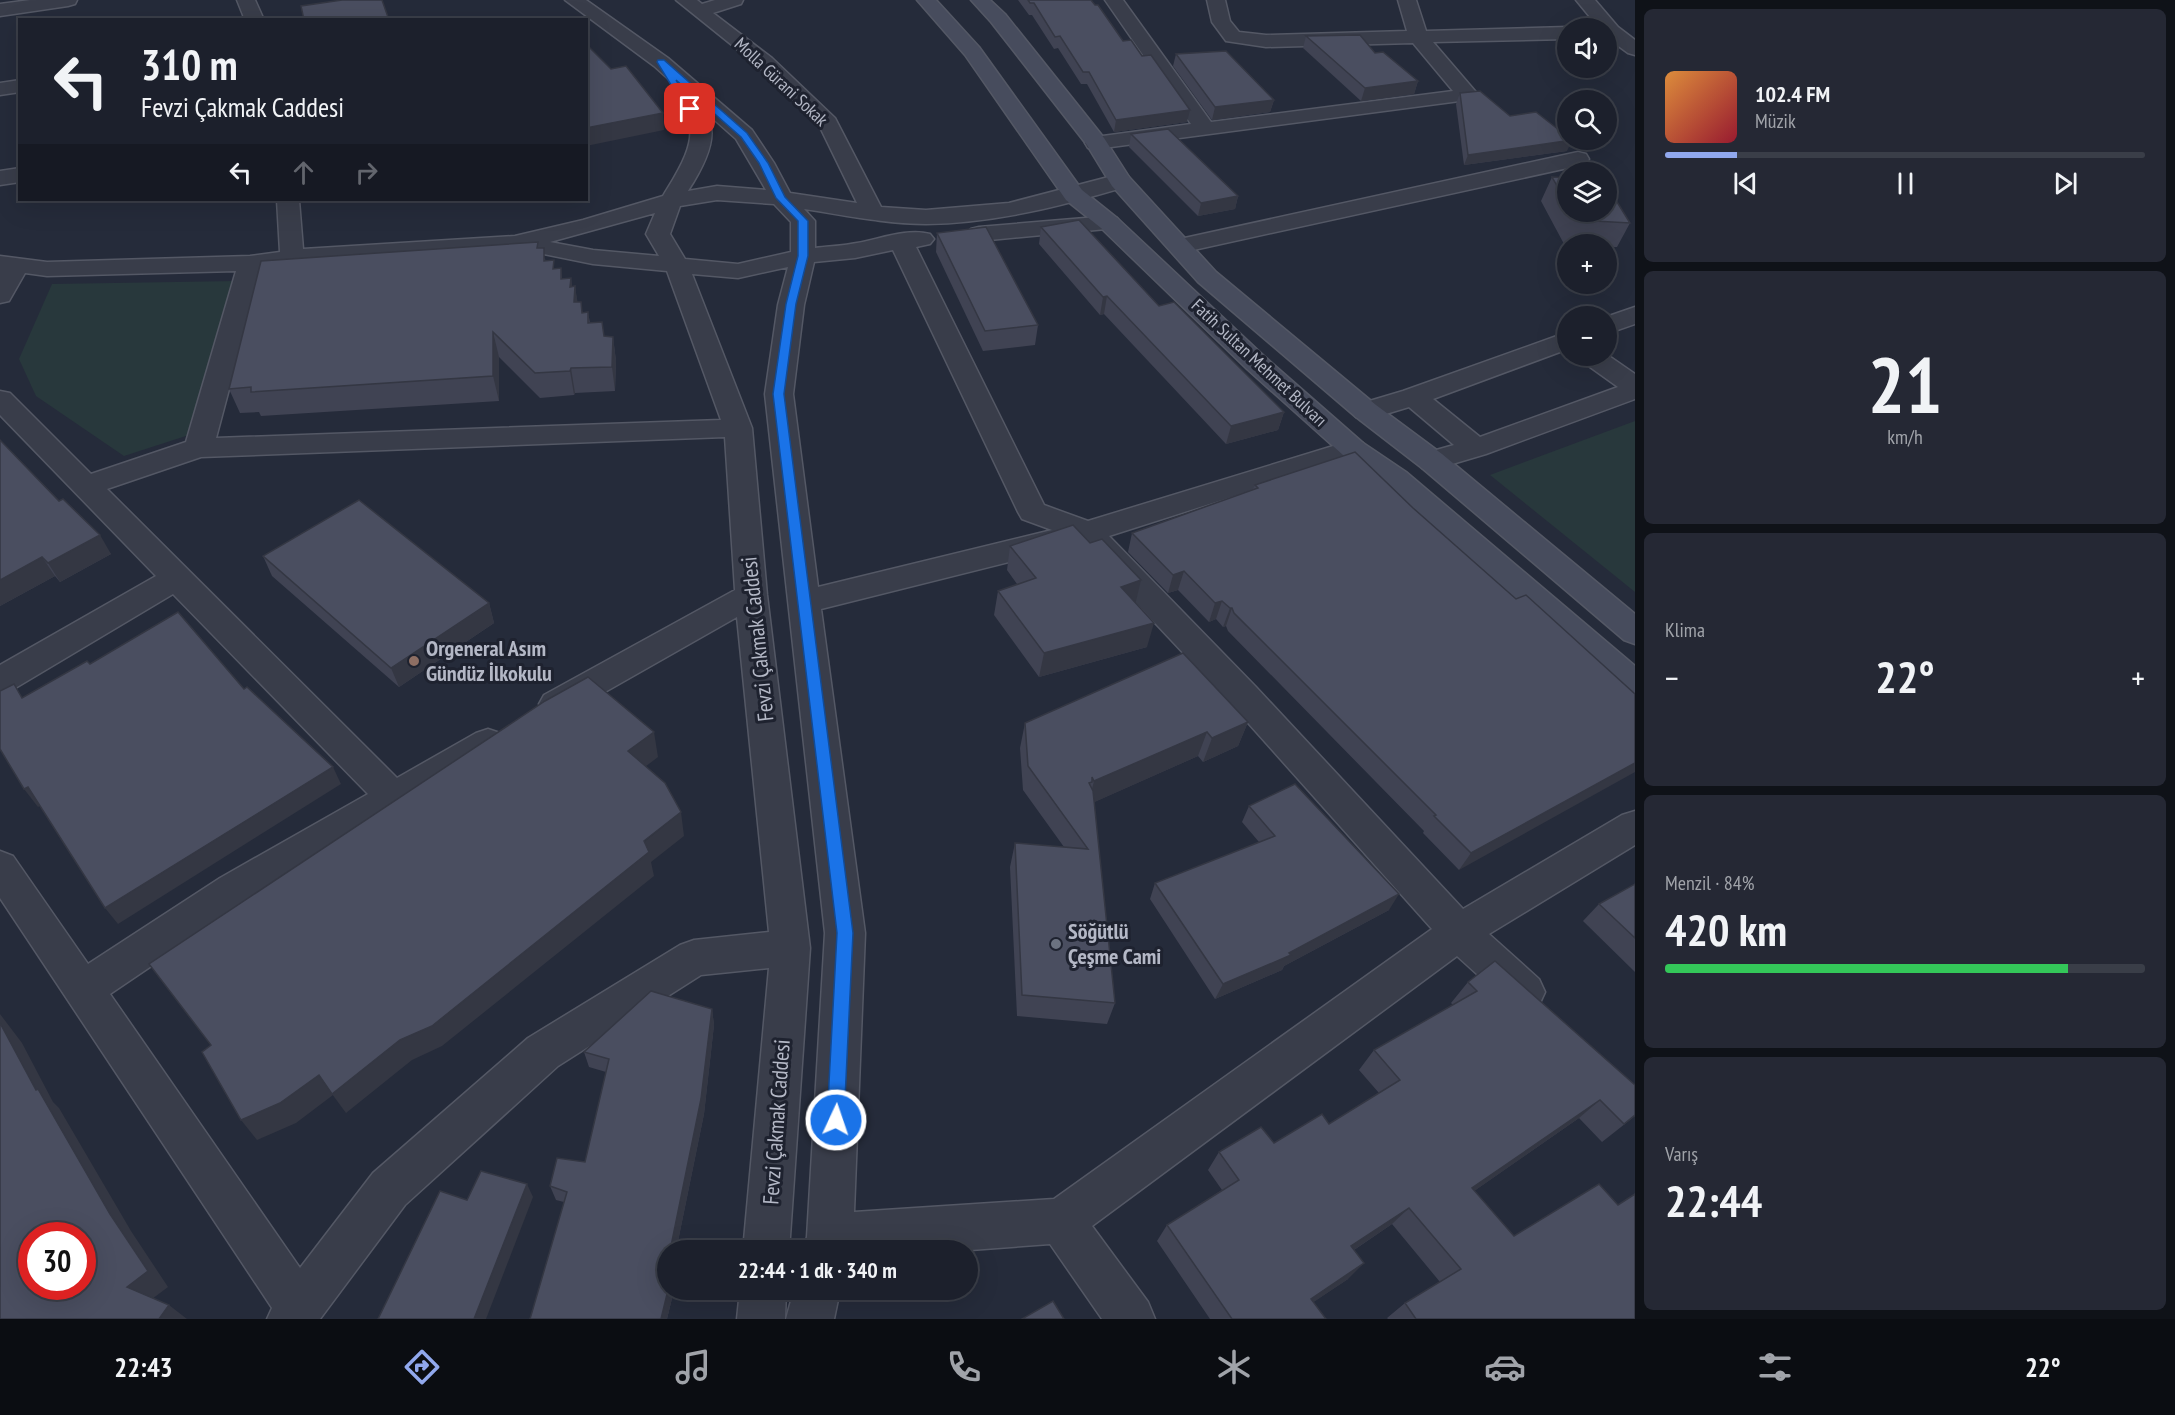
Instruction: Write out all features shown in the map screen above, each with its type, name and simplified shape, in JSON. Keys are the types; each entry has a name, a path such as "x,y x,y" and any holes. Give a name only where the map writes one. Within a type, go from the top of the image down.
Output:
{"main road":[{"name":"Fatih Sultan Mehmet Bulvarı","path":"926,0 972,51 1074,195 1109,223 1256,363 1353,449 1396,479 1635,685"},
{"name":"Fatih Sultan Mehmet Bulvarı","path":"980,0 998,18 1096,143 1120,181 1207,277 1366,411 1432,461 1635,632"},
{"path":"1325,423 1366,411"},
{"path":"1396,479 1432,461"}],"street":[{"path":"0,10 21,3 68,0"},
{"path":"246,0 254,18"},
{"name":"Fevzi Çakmak Caddesi","path":"574,0 661,62 744,135 763,163 781,198 803,221 803,256 791,304 778,394 845,933 828,1240"},
{"path":"692,5 734,0"},
{"path":"1114,0 1205,129"},
{"path":"1216,0 1221,22 1233,38 1266,41 1557,33"},
{"path":"1096,143 1468,95 1418,37 1407,0"},
{"path":"1585,0 1599,18"},
{"name":"Molla Gürani Sokak","path":"692,5 765,62 828,122 873,213"},
{"path":"1617,37 1635,49"},
{"name":"Fevzi Çakmak Caddesi","path":"661,62 700,124 699,143 693,165 671,201 658,234 677,266 738,428 751,595 790,948 767,1240"},
{"path":"0,89 18,86"},
{"path":"1180,246 1578,159"},
{"path":"0,177 18,175"},
{"path":"0,296 9,264 47,269 250,262 515,243 590,225 671,201 717,193 781,198 873,213 938,216 1009,210 1074,195 1120,181"},
{"path":"288,201 292,258"},
{"path":"515,243 593,257 738,271 803,256 855,251 901,241 1109,223"},
{"path":"901,241 1033,512 1087,532 1244,696 1459,932 1547,1012"},
{"path":"198,448 250,262"},
{"path":"1617,322 1635,315"},
{"path":"1366,411 1413,397 1557,344"},
{"path":"1605,366 1635,388"},
{"path":"1432,461 1476,448 1635,388"},
{"path":"1413,397 1476,448"},
{"path":"0,399 392,796"},
{"path":"86,486 198,448 738,428"},
{"path":"804,602 1087,532 1353,449"},
{"path":"0,681 176,578"},
{"path":"84,989 233,890 392,796 751,595"},
{"path":"869,1240 1061,1221 1459,932 1635,826"},
{"path":"0,867 84,989 295,1313 389,1189 543,1052 694,958 790,948"},
{"path":"1061,1221 1131,1319"},
{"path":"761,1319 763,1300"},
{"path":"810,1319 815,1300"}],"shaded area":[{"path":"237,281 189,435 124,456 36,396 19,359 52,284"},
{"path":"1635,421 1635,592 1490,475"}],"building":[{"path":"342,0 382,0 388,18 304,18 301,6"},
{"path":"1028,0 1091,0 1098,5 1123,41 1131,40 1142,56 1151,55 1190,110 1116,120 1089,72 1083,72 1060,36 1055,37 1034,3"},
{"path":"1360,35 1375,53 1383,52 1418,81 1365,88 1306,36"},
{"path":"588,46 611,69 626,66 663,113 588,128"},
{"path":"1226,51 1274,100 1215,107 1176,54"},
{"path":"1480,91 1510,116 1536,112 1557,128 1557,142 1468,155 1460,93"},
{"path":"1168,129 1238,196 1201,203 1131,134"},
{"path":"1617,202 1630,223 1612,222 1617,222"},
{"path":"1079,220 1159,306 1174,302 1284,412 1231,426 1107,296 1103,297 1041,227"},
{"path":"986,227 1038,325 985,331 937,233"},
{"path":"538,242 537,248 544,248 544,261 554,260 553,269 561,268 561,279 571,278 570,287 575,286 574,302 581,302 582,313 588,312 588,323 602,322 604,336 613,337 612,367 571,368 570,371 535,373 493,332 493,376 251,392 251,387 229,389 261,261"},
{"path":"0,440 59,501 63,499 100,535 48,563 42,557 0,580"},
{"path":"1355,452 1413,508 1516,599 1526,595 1635,694 1635,763 1471,853 1234,613 1232,608 1222,601 1215,603 1184,571 1173,575 1132,533 1258,488 1255,485"},
{"name":"Orgeneral Asım Gündüz İlkokulu","path":"359,500 489,603 391,668 263,556"},
{"path":"1073,525 1090,543 1102,539 1141,580 1121,587 1154,623 1044,653 998,591 1036,578 1010,546"},
{"path":"178,612 244,689 247,687 333,767 105,908 28,787 24,789 0,749 0,691 14,684 22,698 87,661 90,664"},
{"path":"1183,653 1248,722 1212,738 1207,732 1094,781 1092,777 1092,782 1089,783 1093,791 1115,1003 1022,995 1015,843 1088,849 1028,766 1025,723"},
{"path":"588,677 654,732 628,751 665,783 681,812 644,841 649,852 432,1026 400,1040 332,1094 319,1075 280,1103 241,1120 202,1052 211,1045 149,964 545,701"},
{"path":"1295,784 1399,894 1289,953 1291,955 1223,984 1155,883 1275,836 1249,806"},
{"path":"1635,884 1635,938 1599,904"},
{"path":"1495,961 1635,1085 1635,1115 1624,1124 1600,1100 1472,1188 1514,1236 1599,1184 1618,1205 1635,1194 1635,1319 1416,1319 1405,1303 1461,1269 1409,1208 1351,1246 1364,1263 1311,1299 1326,1319 1232,1319 1167,1225 1239,1180 1219,1152 1261,1127 1274,1143 1322,1114 1329,1124 1400,1080 1374,1050 1477,991 1468,982"},
{"path":"651,991 712,1009 701,1099 672,1240 657,1240 657,1300 666,1300 661,1319 530,1319 567,1192 550,1186 557,1158 585,1162 609,1059 584,1052"},
{"path":"0,1023 36,1090 38,1089 110,1214 148,1271 127,1287 169,1305 159,1319 0,1319"},
{"path":"481,1171 527,1184 474,1319 378,1319 440,1191 467,1200"},
{"path":"1053,1301 1064,1319 1022,1319"}],"place":[{"name":"Orgeneral Asım Gündüz İlkokulu","path":"414,661"},
{"name":"Söğütlü Çeşme Cami","path":"1056,944"}],"route":[{"path":"690,109 661,62 744,135 763,163 781,198 803,221 803,256 791,304 778,394 845,933 836,1120"}]}
